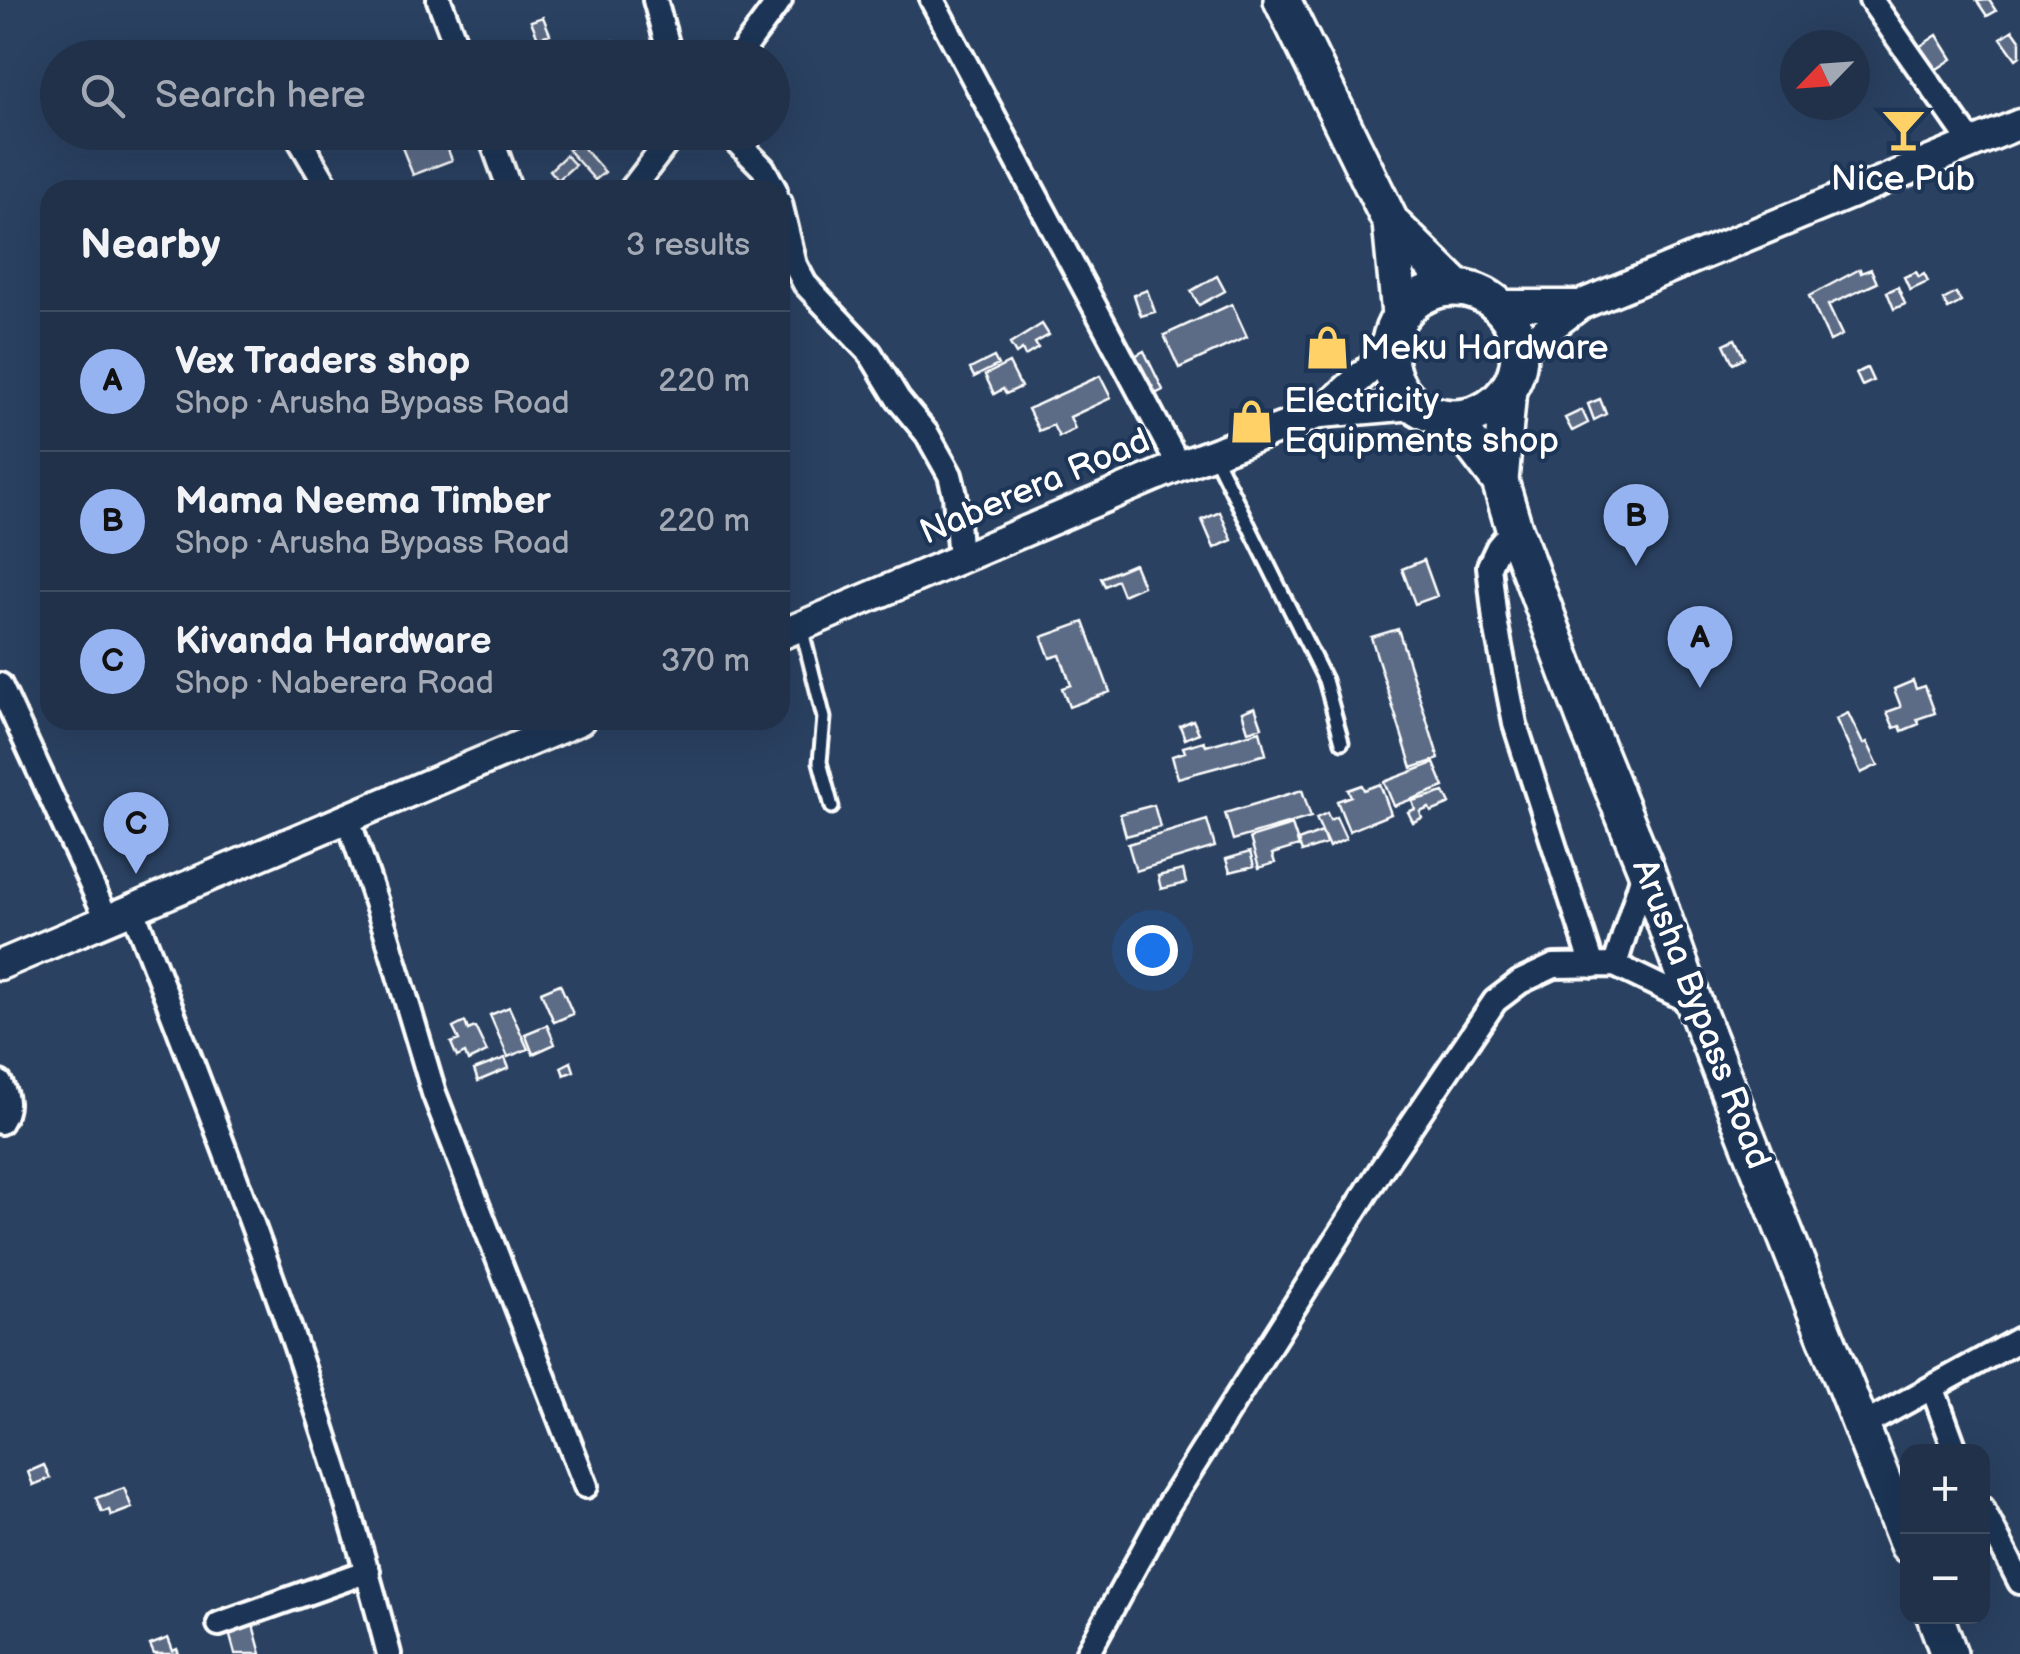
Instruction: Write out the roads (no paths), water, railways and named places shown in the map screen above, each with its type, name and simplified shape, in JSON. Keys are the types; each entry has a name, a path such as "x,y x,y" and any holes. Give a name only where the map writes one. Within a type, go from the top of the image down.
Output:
{"main road":[{"path":"1282,0 1391,223 1457,288"},
{"path":"1391,223 1400,315"},
{"path":"1508,389 1493,406 1474,416 1452,418 1432,414 1414,404 1396,381 1388,352 1392,332 1400,315 1416,299 1435,290 1457,288 1480,293 1498,305 1516,334 1519,351"},
{"name":"Arusha Bypass Road","path":"1500,481 1508,389 1517,371 1519,351"},
{"name":"Arusha Bypass Road","path":"1452,418 1500,481 1588,727 1646,867 1694,1003 1904,1534"},
{"path":"1938,1624 1950,1654"}],"street":[{"path":"440,0 454,40"},
{"path":"656,0 666,40"},
{"path":"750,40 780,0"},
{"path":"932,0 991,118 1179,466"},
{"path":"1871,0 1972,144"},
{"path":"1519,351 1580,304 2020,124"},
{"path":"306,150 323,180"},
{"path":"496,150 506,180"},
{"path":"638,180 661,150"},
{"path":"745,150 769,180"},
{"path":"790,247 794,265 805,284 870,353 898,399 927,434 950,475 956,494 960,560"},
{"path":"1498,305 1580,304"},
{"name":"Naberera Road","path":"1321,413 1388,352"},
{"name":"Naberera Road","path":"790,631 1179,466 1321,413 1414,404"},
{"path":"1514,528 1489,566 1514,724 1604,965"},
{"path":"0,685 121,915 288,1329 368,1571 389,1654"},
{"path":"0,964 557,730"},
{"path":"348,819 434,1092 586,1486"},
{"path":"1604,965 1646,867"},
{"path":"1087,1654 1167,1507 1380,1171 1495,1001 1534,974 1554,966 1604,965 1694,1003"},
{"path":"0,1083 6,1098 6,1112 0,1122"},
{"path":"1862,1426 2020,1339"},
{"path":"1933,1389 1953,1444"},
{"path":"1990,1524 2020,1582"},
{"path":"219,1624 368,1571"}],"lane":[{"path":"1213,454 1325,680 1342,742"},
{"path":"790,631 824,718 820,762 832,808"}],"place":[{"name":"Nice Pub","path":"1903,129"},
{"name":"Meku Hardware","path":"1327,348"},
{"name":"Electricity Equipments shop","path":"1251,421"},
{"name":"Mama Neema Timber","path":"1636,566"},
{"name":"Vex Traders shop","path":"1700,688"},
{"name":"Kivanda Hardware","path":"136,874"}]}
